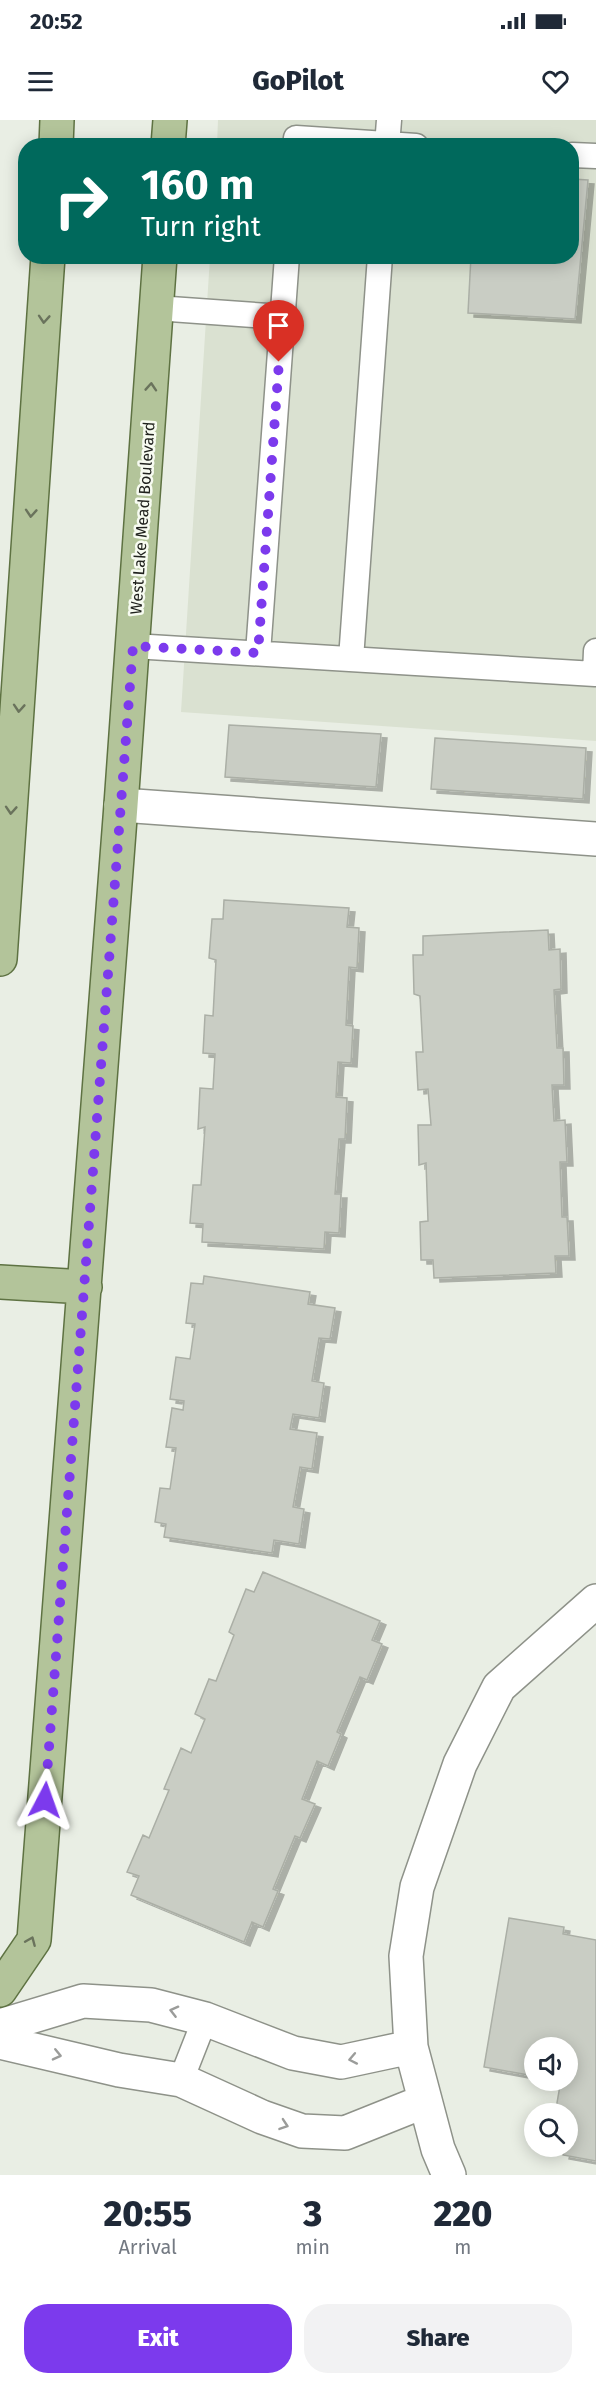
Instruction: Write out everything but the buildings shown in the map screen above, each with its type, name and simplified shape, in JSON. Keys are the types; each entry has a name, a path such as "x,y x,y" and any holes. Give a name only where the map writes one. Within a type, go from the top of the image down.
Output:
{"main road":[{"path":"56,138 57,120"},
{"path":"169,138 170,120"},
{"path":"0,959 8,751 47,264"},
{"name":"West Lake Mead Boulevard","path":"0,1990 34,1940 133,646 159,264"},
{"path":"0,1282 85,1287"}],"street":[{"path":"121,805 596,839"},
{"path":"449,2175 438,2149 411,2047 406,1956 417,1887 460,1764 499,1687 596,1601"},
{"path":"0,2026 83,2001 151,2005 205,2019 293,2053 341,2062 411,2047"},
{"path":"0,2042 119,2070 181,2080 262,2117 302,2131 345,2133 425,2102"}],"lane":[{"path":"296,138 388,136"},
{"path":"579,155 596,156"},
{"path":"258,653 286,264"},
{"path":"351,659 379,264"},
{"path":"156,308 282,317"},
{"path":"133,646 595,674 596,651"},
{"path":"181,2080 205,2019"}],"shaded area":[{"path":"218,120 596,120 596,741 181,712 210,264 579,264 579,138 217,138"}],"route":[{"path":"45,1800 133,646 258,653 279,362"}]}
